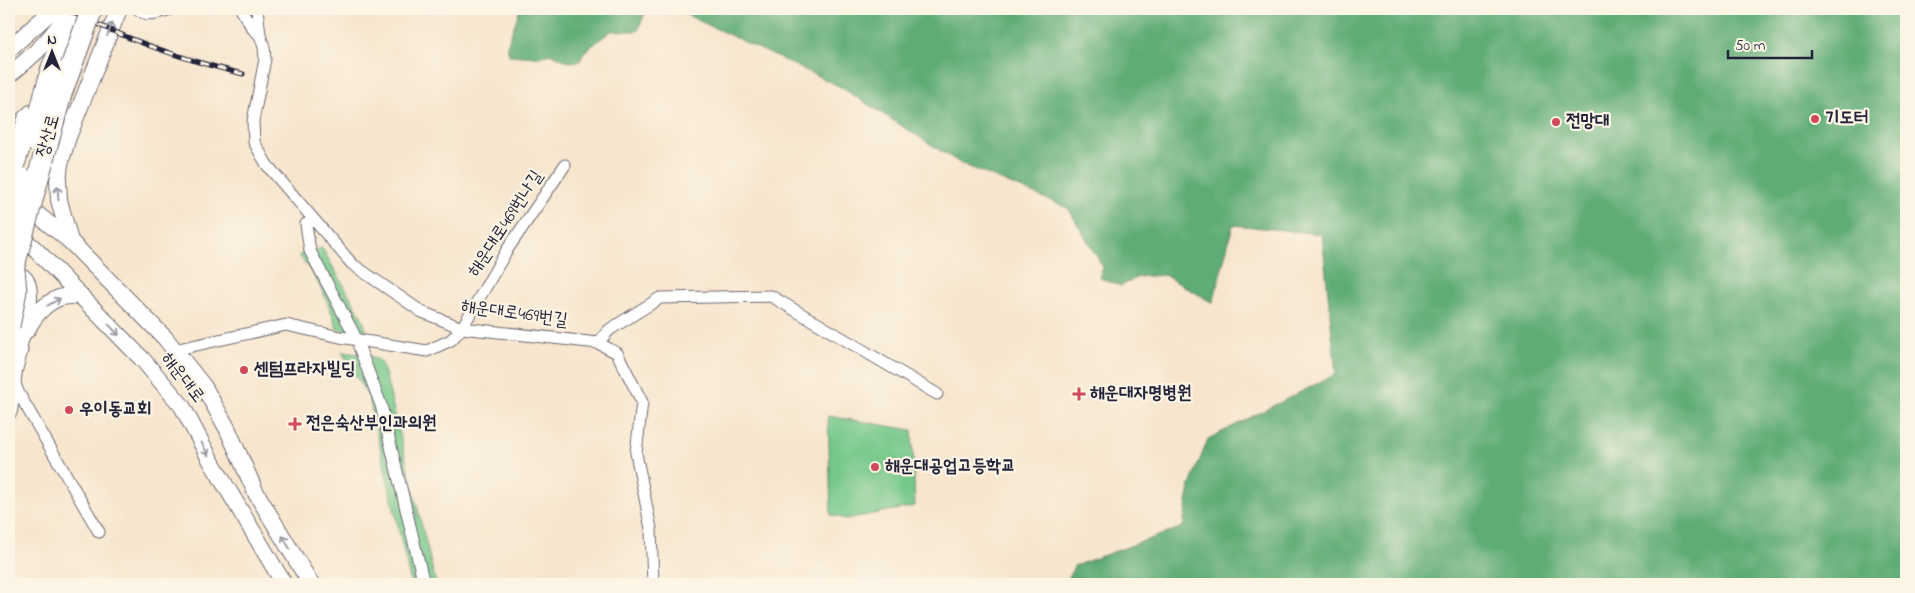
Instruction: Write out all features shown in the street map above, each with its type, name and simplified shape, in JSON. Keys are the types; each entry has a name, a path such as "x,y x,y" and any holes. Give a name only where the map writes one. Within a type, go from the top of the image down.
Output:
{"highway":[{"path":"9,179 23,133 78,9"},
{"name":"장산로","path":"9,326 16,291 10,275 61,94 92,9"},
{"path":"9,226 52,68"},
{"path":"11,379 17,350"}],"main road":[{"path":"9,49 54,9"},
{"path":"9,75 41,48 70,9"},
{"path":"9,134 67,76 104,9"},
{"path":"70,241 58,200 60,164 68,138 118,9"},
{"path":"9,148 49,118 70,96 102,50"},
{"name":"해운대로","path":"9,191 70,241 164,338 204,387 227,428 256,493 310,584"},
{"name":"해운대로","path":"9,226 143,360 182,406 211,461 284,584"},
{"path":"10,275 20,276 27,282 29,293 28,313 17,350"},
{"path":"17,350 31,322 43,308 59,298 80,295"},
{"path":"9,411 11,379"}],"street":[{"path":"138,9 146,14 172,9"},
{"path":"241,10 253,29 260,35"},
{"name":"해운대로469번길","path":"241,10 247,13 258,10 260,35 264,47 265,58 252,134 258,152 352,264 422,312 462,328 598,342 617,353 642,402 636,453 651,529 652,584"},
{"name":"해운대로469번나길","path":"462,328 507,250 565,165"},
{"path":"306,224 310,251 354,334"},
{"path":"598,342 609,330 660,298 771,296 937,394"},
{"name":"해운대로","path":"174,350 286,324 340,337 427,351 451,340 462,328"},
{"path":"359,347 381,405 424,584"},
{"path":"11,379 98,532"}],"green space":[{"path":"520,9 650,9 644,15 638,31 611,31 584,52 580,61 569,62 552,54 536,57 509,55 507,46"},
{"path":"674,9 1906,9 1906,584 1066,584 1074,566 1183,527 1190,485 1208,439 1336,374 1322,234 1233,225 1213,303 1164,275 1138,277 1121,286 1100,278 1103,267 1068,208 960,163 839,86"},
{"path":"322,248 361,315 368,334 337,329 322,290 299,255"},
{"path":"342,352 368,355 380,361 385,373 436,584 411,584 369,398"},
{"path":"828,416 912,430 915,506 846,519 831,515"}],"railway":[{"path":"66,9 87,20 152,47 197,62 243,74"}],"place":[{"name":"기도터","path":"1815,119"},
{"name":"전망대","path":"1556,122"},
{"name":"센텀프라자빌딩","path":"244,370"},
{"name":"해운대자명병원","path":"1079,394"},
{"name":"우이동교회","path":"69,410"},
{"name":"전은숙산부인과의원","path":"295,424"},
{"name":"해운대공업고등학교","path":"875,467"}]}
